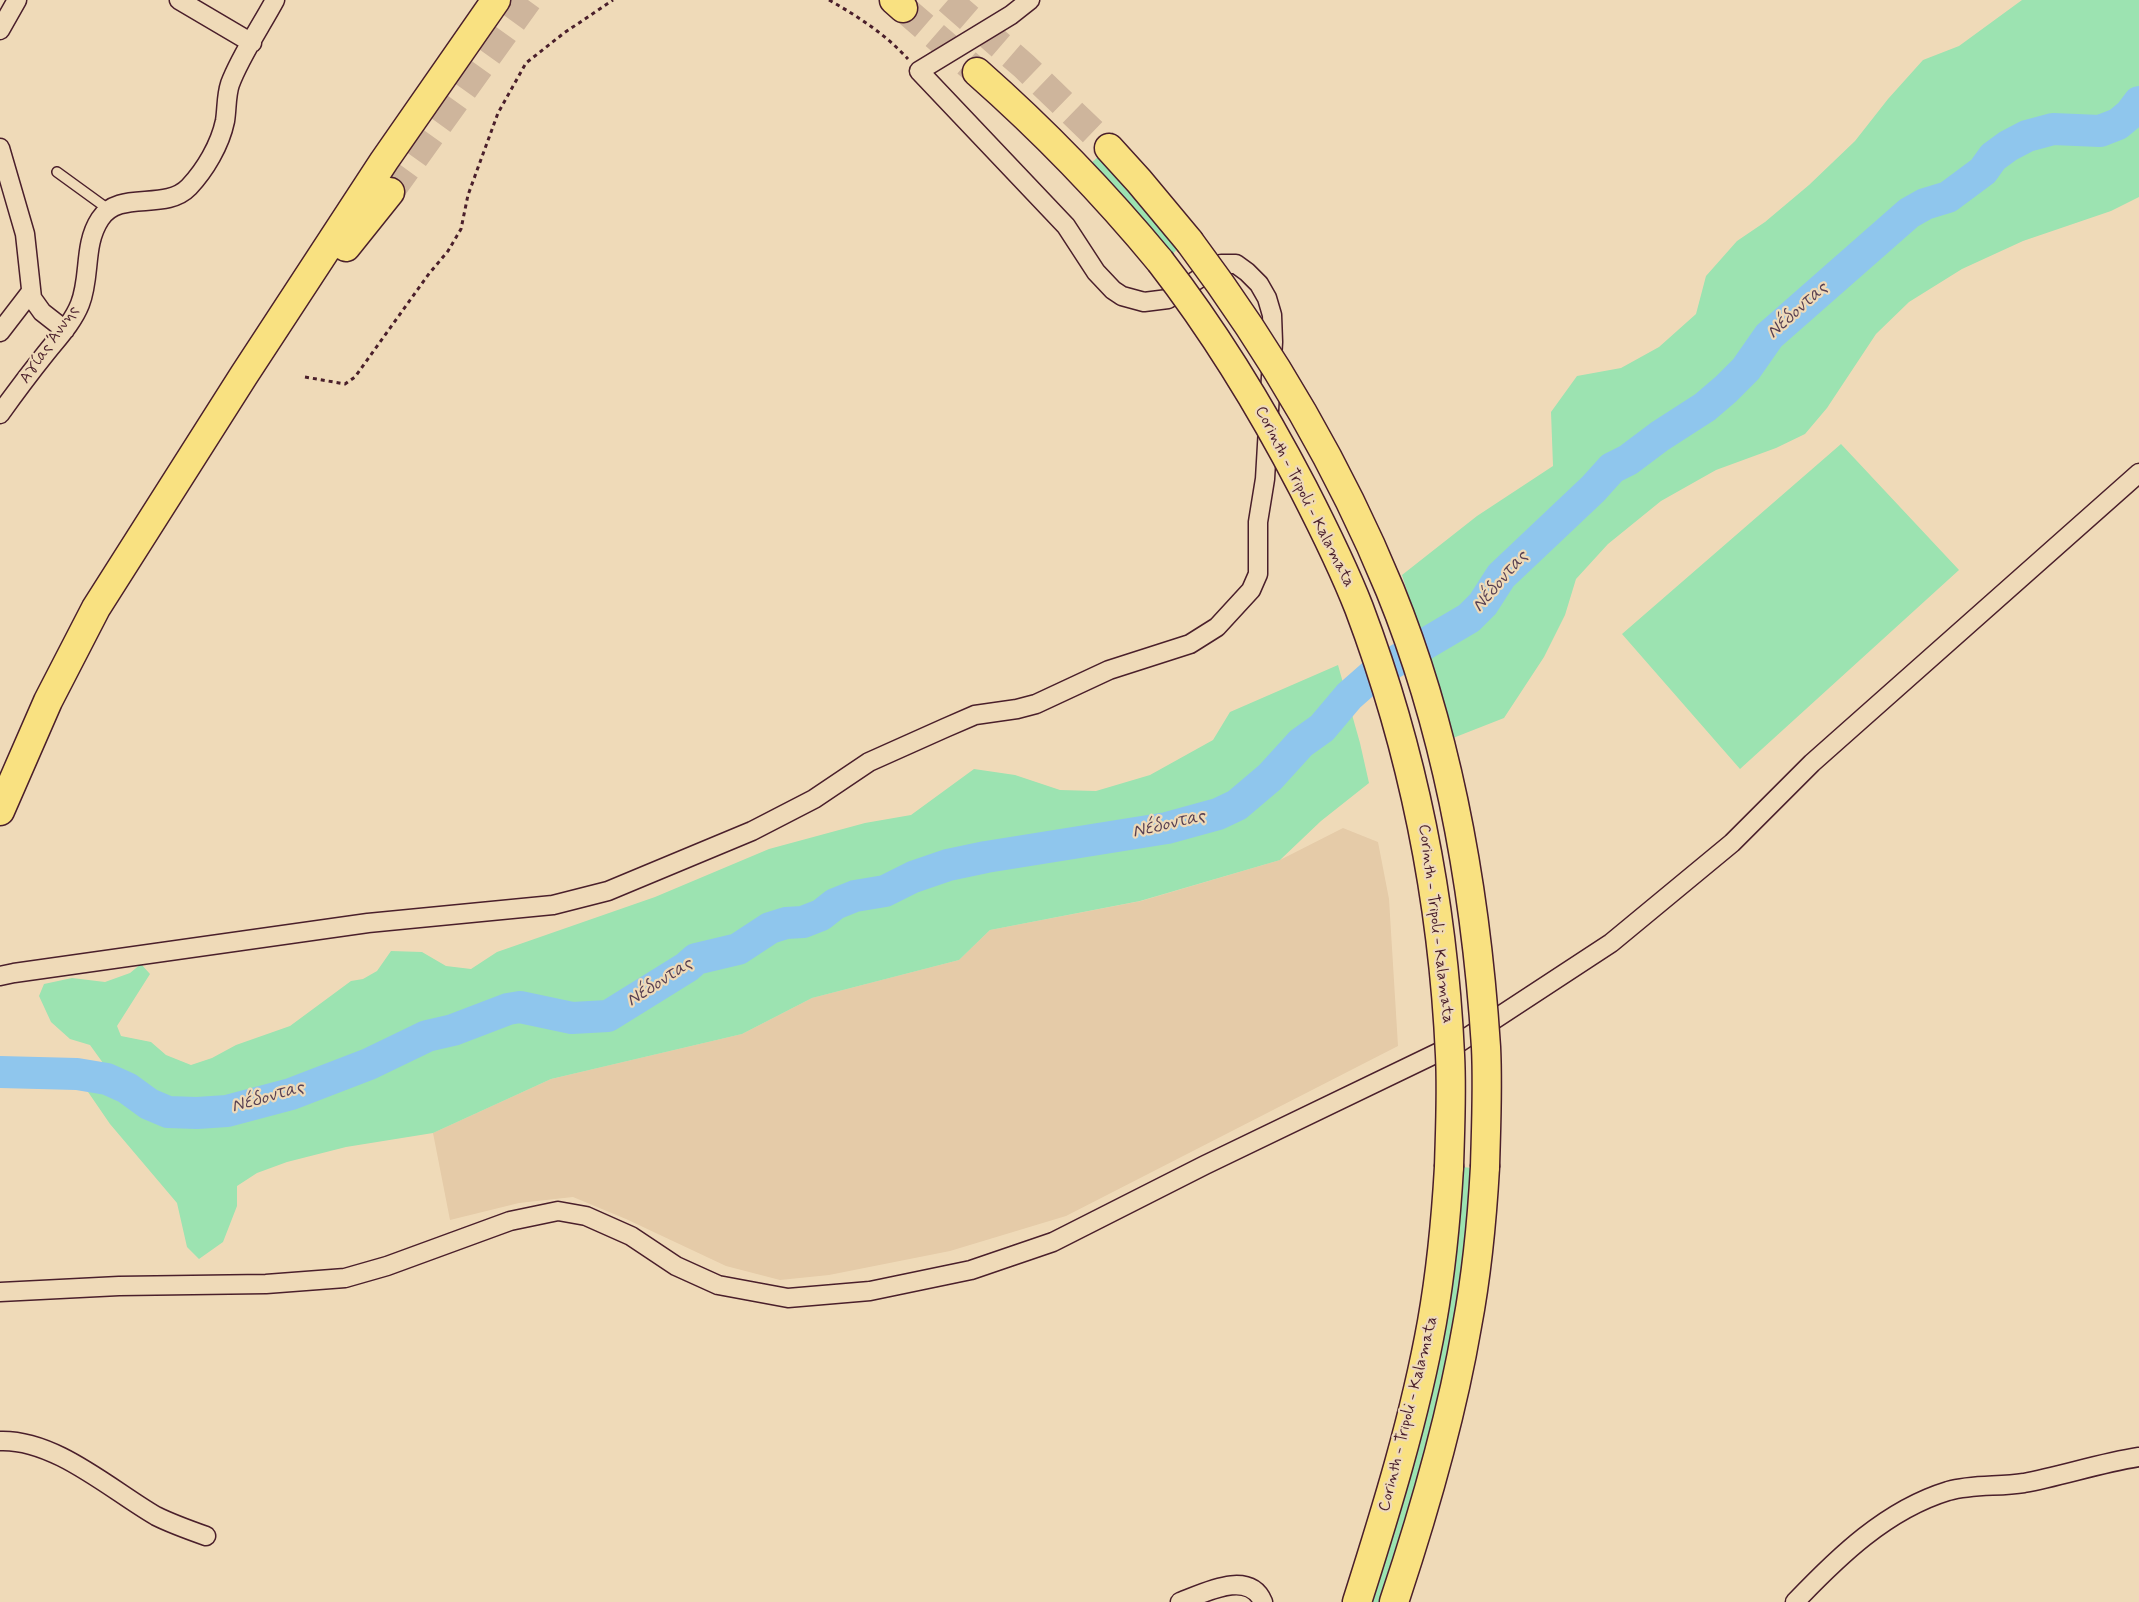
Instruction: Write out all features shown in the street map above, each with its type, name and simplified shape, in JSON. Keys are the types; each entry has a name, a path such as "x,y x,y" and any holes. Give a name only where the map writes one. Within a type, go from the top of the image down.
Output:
{"highway":[{"path":"0,812 48,701 96,608 244,375 384,161 496,0"},
{"name":"Corinth - Tripoli - Kalamata","path":"977,72 1062,150 1115,207 1188,298 1249,392 1307,497 1358,606 1393,710 1421,819 1438,926 1450,1056 1449,1167 1441,1263 1428,1340 1402,1453 1357,1602"},
{"path":"1109,148 1140,181 1190,241 1223,286 1278,370 1334,472 1391,592 1427,699 1456,812 1474,924 1486,1050 1485,1167 1480,1240 1466,1336 1437,1460 1394,1602"},
{"path":"244,375 390,192"}],"street":[{"path":"0,30 17,0"},
{"path":"179,0 252,44"},
{"path":"108,209 131,203 171,199 180,195 193,182 218,142 225,120 231,83 275,0"},
{"path":"5,974 368,923 554,905 608,891 752,831 814,800 869,762 944,728 975,716 1036,704 1109,670 1190,644 1217,627 1251,590 1258,574 1258,522 1265,479 1273,342 1272,315 1267,298 1259,284 1236,264 1222,264 1168,299 1144,302 1122,296 1103,281 1066,226 919,71 1011,15 1030,0"},
{"path":"0,148 27,241 30,294 37,307 65,330"},
{"name":"Αγίας Άννης","path":"0,414 65,330 75,314 83,296 88,255 95,227 108,209"},
{"path":"0,332 30,294"},
{"path":"0,1292 119,1286 266,1284 345,1278 387,1266 510,1221 558,1211 586,1216 631,1236 676,1266 718,1285 788,1298 870,1291 971,1270 1053,1242 1205,1165 1460,1042 1611,942 1732,843 1812,763 2139,473"},
{"path":"0,1442 13,1441 44,1450 78,1467 157,1516 206,1536"},
{"path":"1795,1602 1828,1569 1872,1530 1913,1507 1947,1492 1966,1487 2022,1483 2139,1457"},
{"path":"1180,1602 1230,1585 1245,1585 1259,1593 1263,1602"}],"lane":[{"path":"57,172 108,209"}],"path":[{"path":"305,377 345,384 355,378 428,275 448,251 461,229 468,195 498,112 526,63 564,33 613,0"},
{"path":"830,0 866,21 897,47 919,71"}],"shaded area":[{"path":"1343,828 1378,842 1389,899 1398,1046 1066,1216 950,1251 829,1275 780,1280 726,1266 626,1219 573,1197 519,1203 450,1220 433,1133 551,1079 742,1034 812,998 959,960 990,930 1141,901 1280,860"}],"green space":[{"path":"2022,0 2139,0 2139,197 2111,211 2023,241 1962,269 1909,302 1876,334 1827,408 1805,434 1776,448 1716,470 1661,501 1608,544 1576,579 1565,615 1544,657 1504,718 1453,738 1402,575 1477,516 1553,466 1551,412 1577,376 1621,368 1659,347 1696,314 1706,276 1737,241 1765,222 1809,185 1855,141 1888,99 1923,60 1959,46"},
{"path":"1098,157 1130,190 1178,248 1172,255 1126,199 1091,163"},
{"path":"1841,444 1959,570 1740,769 1622,634"},
{"path":"1338,665 1369,783 1321,821 1280,860 1140,901 990,930 959,960 812,998 742,1034 551,1079 433,1133 346,1147 287,1162 257,1173 237,1186 237,1206 223,1242 199,1259 187,1247 177,1203 110,1124 86,1089 92,1084 103,1063 90,1045 70,1039 51,1022 39,996 44,984 72,978 105,982 130,973 141,964 150,974 117,1026 121,1036 151,1042 166,1055 191,1065 212,1058 236,1045 290,1026 351,981 363,979 377,971 391,951 422,952 446,966 471,969 497,952 655,897 769,849 865,823 911,815 974,769 1015,775 1060,790 1096,791 1150,775 1213,740 1230,712"},
{"path":"1462,1167 1472,1168 1463,1267 1448,1362 1423,1466 1380,1602 1370,1602"}],"waterway":[{"name":"Νέδoντας","path":"0,1072 77,1074 107,1079 127,1088 149,1104 168,1112 227,1111 291,1094 369,1064 427,1036 453,1030 508,1009 520,1007 572,1018 608,1016 687,967 696,959 738,949 770,928 786,923 803,922 821,915 835,904 855,896 885,891 913,877 948,865 986,857 1167,828 1218,814 1237,805 1270,777 1301,743 1322,728 1349,696 1374,674 1469,618 1483,604 1501,576 1593,489 1612,468 1628,460 1660,436 1705,407 1726,389 1746,369 1769,336 1909,213 1925,204 1948,197 1983,171 1993,157 2027,136 2053,129 2100,131 2118,124 2130,114 2139,102"}],"tunnel":[{"path":"390,192 528,0"},
{"path":"948,0 1024,66 1109,148"},
{"path":"903,8 977,72"}]}
